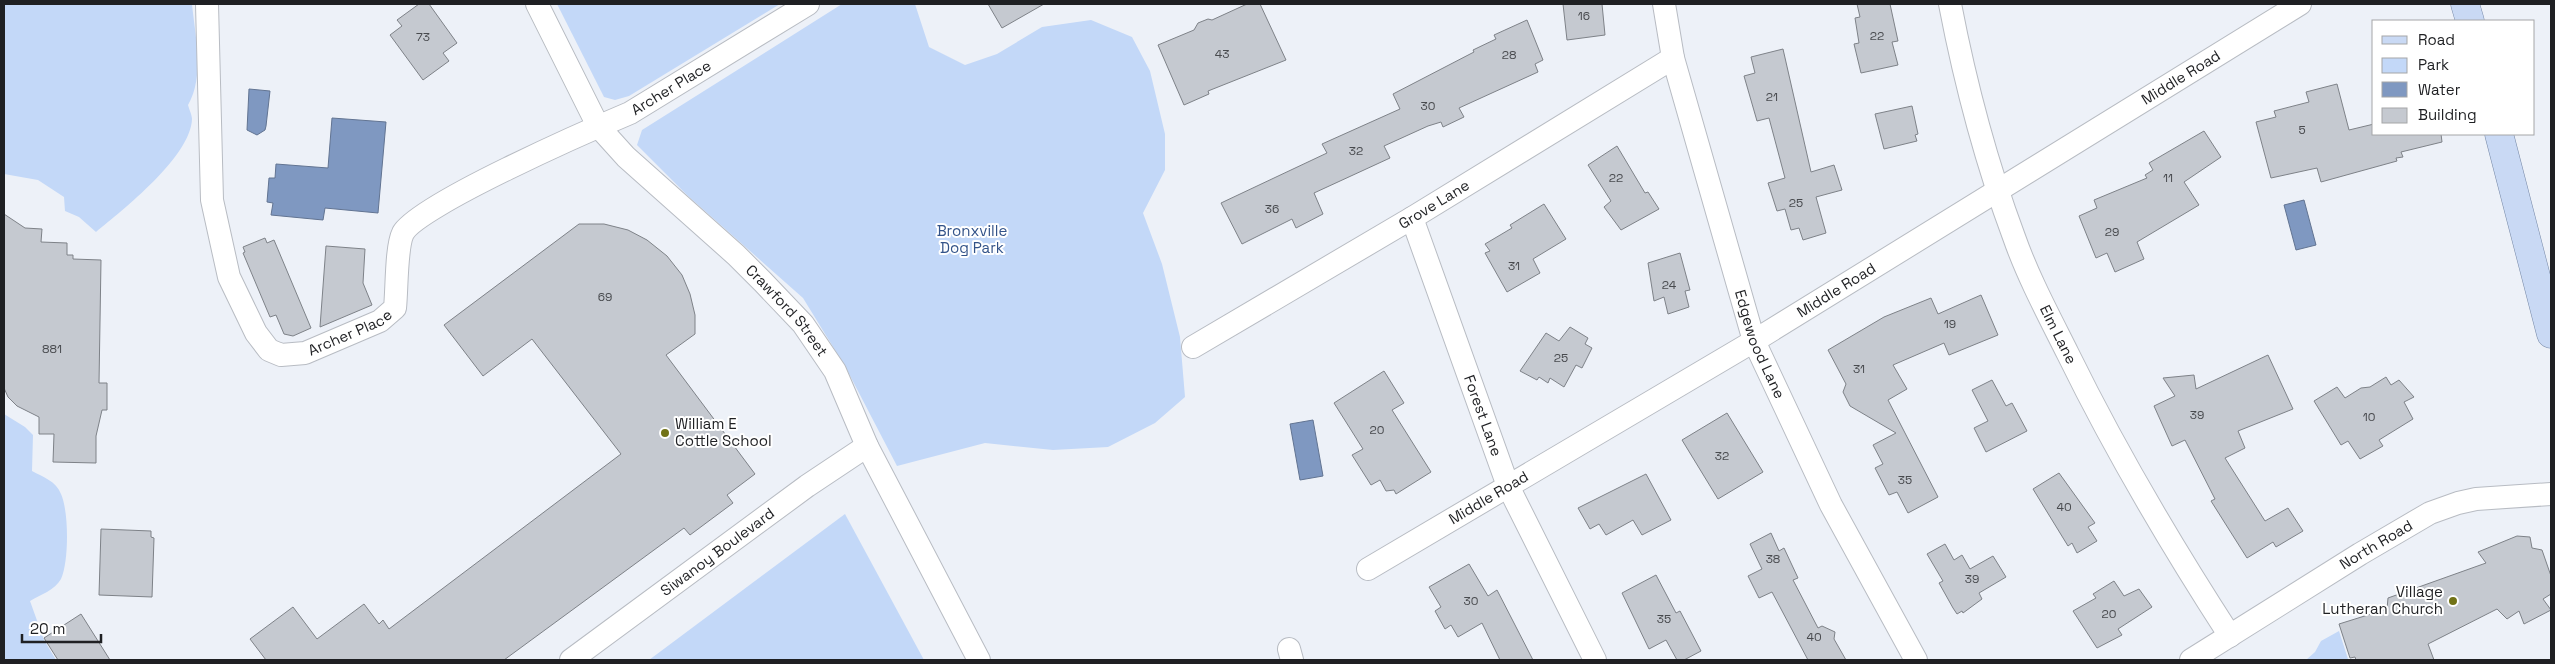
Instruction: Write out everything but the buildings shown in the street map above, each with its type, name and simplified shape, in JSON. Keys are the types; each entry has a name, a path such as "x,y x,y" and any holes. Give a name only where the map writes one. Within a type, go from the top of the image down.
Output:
{"main road":[{"path":"2465,4 2470,20"},
{"path":"2499,135 2551,334"}],"street":[{"name":"Archer Place","path":"207,4 212,200 229,277 256,333 269,350 281,355 305,353 329,344 380,321 395,308 398,255 402,234 412,221 443,202 598,126 630,114 808,4"},
{"name":"Crawford Street","path":"537,4 598,126 626,158 736,255 803,324 835,371 867,446 979,660"},
{"name":"Edgewood Lane","path":"1664,4 1673,58 1754,341 1831,505 1916,660"},
{"name":"Elm Lane","path":"1950,4 1960,55 1998,191 2014,239 2090,399 2171,545 2230,636"},
{"name":"Middle Road","path":"1368,568 1754,341 2300,4"},
{"name":"Grove Lane","path":"1193,347 1412,218 1673,58"},
{"name":"Forest Lane","path":"1412,218 1508,486 1595,660"},
{"name":"Siwanoy Boulevard","path":"571,660 807,486 867,446"},
{"name":"North Road","path":"2191,660 2360,554 2430,513 2458,503 2476,500 2551,494"}],"green space":[{"path":"4,4 192,4 198,69 193,94 188,105 192,119 189,134 180,149 154,181 96,232 79,217 65,211 64,197 38,180 4,174"},
{"path":"557,4 780,4 629,96 615,100 604,97"},
{"name":"Bronxville Dog Park","path":"842,4 915,4 929,47 965,65 997,54 1042,27 1091,20 1132,37 1150,71 1165,134 1165,170 1143,213 1162,264 1180,337 1185,397 1155,423 1108,447 1053,450 985,443 897,466 846,368 803,298 688,196 637,145 642,130"},
{"path":"4,414 25,427 33,435 32,471 56,486 64,502 67,524 67,549 64,571 58,583 30,601 44,640 56,660 4,660"},
{"path":"845,514 924,660 649,660"},
{"path":"2339,631 2348,659 2353,660 2306,660 2315,652 2321,641"}],"water":[{"path":"249,89 270,91 265,130 257,135 247,130"},
{"path":"332,118 386,122 378,213 325,208 323,220 271,215 273,203 267,202 269,178 275,178 276,164 328,168"},
{"path":"2304,200 2316,245 2296,250 2284,205"},
{"path":"1313,420 1323,476 1300,480 1290,424"}],"place":[{"name":"William E Cottle School","path":"665,433"},
{"name":"Village Lutheran Church","path":"2453,601"}]}
